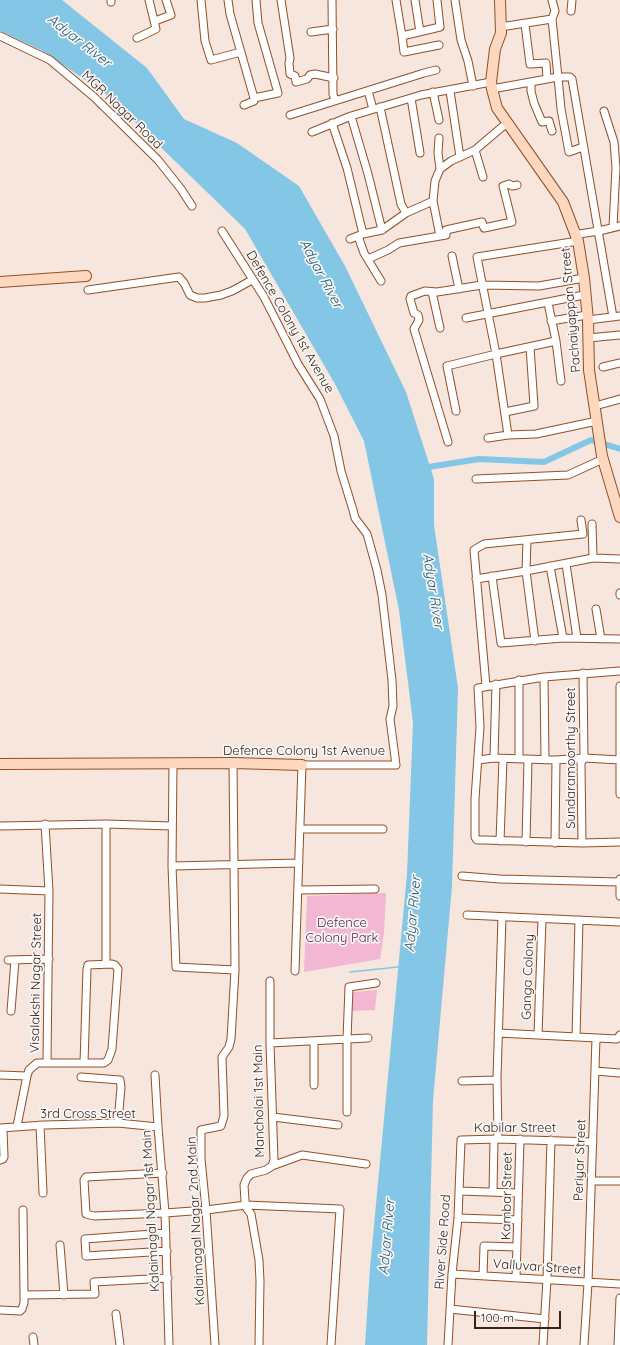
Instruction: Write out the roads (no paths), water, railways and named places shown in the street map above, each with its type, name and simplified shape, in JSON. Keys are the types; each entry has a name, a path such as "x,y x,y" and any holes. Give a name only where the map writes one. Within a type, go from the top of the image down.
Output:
{"main road":[{"name":"Pachaiyappan Street","path":"500,0 501,33 495,49 492,85 498,108 564,202 578,241 584,278 589,370 602,458 620,516"},
{"path":"0,282 86,276"},
{"name":"Defence Colony 1st Avenue","path":"0,764 233,763 302,765"}],"street":[{"path":"137,38 156,29 149,0"},
{"path":"155,21 171,15 166,0"},
{"path":"201,0 205,41 211,60 241,52"},
{"path":"228,0 230,14 254,98"},
{"path":"244,105 254,101 254,98 278,93 258,23 256,0"},
{"path":"281,0 290,58 290,74 295,76 296,82 307,79 310,75 315,74 334,78"},
{"path":"332,0 333,94 335,100"},
{"path":"396,0 404,52 440,45"},
{"path":"415,0 420,32"},
{"path":"402,36 440,27 437,0"},
{"path":"455,0 461,40 468,61 473,86"},
{"path":"552,0 555,11 552,19 561,109 569,152 583,147"},
{"path":"571,11 572,0"},
{"path":"500,27 552,19"},
{"path":"525,24 530,64 546,63 547,79"},
{"path":"311,32 333,29"},
{"name":"MGR Nagar Road","path":"0,36 50,60 94,96 158,160 181,189 192,206"},
{"path":"290,115 436,70"},
{"path":"312,132 350,116 433,92 450,91 473,86 531,83 558,77 570,77 572,79 583,147 617,316 551,321"},
{"path":"531,83 534,103 542,122 549,121 552,131"},
{"path":"368,91 376,108 401,204 406,213"},
{"path":"450,91 460,156"},
{"path":"433,92 439,120"},
{"path":"412,98 420,153"},
{"path":"508,435 496,354 477,257 578,241 579,234 617,226 614,142 604,111"},
{"path":"350,116 368,174 382,230"},
{"path":"440,168 451,160 475,150 508,122"},
{"path":"332,123 347,168 360,235 368,259 381,281"},
{"path":"439,138 438,153 440,168 435,181 433,200 440,236"},
{"path":"475,150 483,176"},
{"path":"368,259 399,243 446,235 446,230 482,222 484,228 512,222 503,186 509,184 512,186 518,185"},
{"path":"350,239 382,230 406,213 433,200"},
{"name":"Defence Colony 1st Avenue","path":"222,231 264,297 298,364 320,399 334,436 341,471 352,510 355,518 367,534 382,595 392,680 393,706 390,720 396,764 302,765"},
{"path":"452,256 459,289"},
{"path":"88,290 179,277 190,295 198,298 206,298 232,291 252,280"},
{"path":"448,442 414,329 419,320 418,315 414,313 410,299 411,296 425,291 432,292 482,285 539,286 584,278"},
{"path":"432,292 440,328"},
{"path":"466,318 584,295"},
{"path":"548,303 556,341 561,382"},
{"path":"588,338 620,335"},
{"path":"456,411 447,366 556,341"},
{"path":"505,412 534,406 530,347"},
{"path":"603,367 620,363"},
{"path":"595,406 620,399"},
{"path":"488,438 508,435 536,434 597,423"},
{"path":"476,480 568,475 602,458"},
{"path":"486,686 474,550 484,544 583,534 581,520"},
{"path":"592,524 593,558"},
{"path":"527,540 526,571 535,641"},
{"path":"476,579 593,558 620,559"},
{"path":"566,564 577,638"},
{"path":"550,566 562,638"},
{"path":"492,576 500,643 562,638 601,640 620,639"},
{"path":"596,609 601,640"},
{"path":"620,671 544,677 478,688 480,728 475,799 475,837 477,840 554,843 620,842"},
{"name":"Sundaramoorthy Street","path":"582,843 582,763 584,758 583,673"},
{"path":"544,677 545,760"},
{"path":"519,680 519,759"},
{"path":"494,758 496,684"},
{"path":"620,686 620,794"},
{"path":"478,760 494,758 528,760 584,758 620,760"},
{"path":"500,841 502,759"},
{"path":"526,842 528,760"},
{"path":"554,843 556,760"},
{"path":"173,764 172,866 176,967 235,970 233,763"},
{"path":"295,972 302,765"},
{"name":"Visalakshi Nagar Street","path":"27,1076 29,1070 36,1063 47,1063 49,891 45,824"},
{"path":"0,826 106,824 172,826"},
{"path":"106,824 106,964"},
{"path":"300,829 383,829"},
{"path":"172,866 234,866 299,863"},
{"path":"462,876 500,879 620,882"},
{"path":"620,878 620,896"},
{"path":"0,889 49,891"},
{"path":"298,890 375,889"},
{"path":"467,915 620,922"},
{"path":"493,1192 496,1139 502,917"},
{"name":"Ganga Colony","path":"538,1035 542,919"},
{"path":"576,1037 579,920"},
{"path":"8,960 49,959"},
{"path":"11,1011 15,960"},
{"path":"47,1063 104,1063 110,1057 112,1049 118,969 115,965 88,965 84,1062"},
{"name":"Kalaimagal Nagar 2nd Main","path":"215,1345 201,1130 221,1126 224,1116 222,1057 229,1046 231,1039 235,970"},
{"name":"Mancholai 1st Main","path":"246,1205 244,1185 247,1178 251,1174 266,1170 272,1166 274,1160 270,1044 270,981"},
{"path":"347,1112 349,987 376,983"},
{"path":"498,1033 617,1039 620,1036"},
{"path":"270,1044 368,1038"},
{"name":"Periyar Street","path":"584,1345 592,1181 596,1038"},
{"path":"314,1041 314,1085"},
{"path":"595,1071 620,1073"},
{"path":"0,1075 27,1076 17,1126"},
{"name":"Kalaimagal Nagar 1st Main","path":"155,1075 167,1251 169,1345"},
{"path":"81,1076 120,1080 121,1087 118,1124"},
{"path":"462,1081 497,1080"},
{"path":"273,1117 338,1125"},
{"name":"3rd Cross Street","path":"1,1128 40,1125 118,1124 158,1127"},
{"path":"40,1125 43,1192"},
{"path":"0,1160 4,1157 1,1128"},
{"name":"Kabilar Street","path":"461,1140 520,1139 592,1142"},
{"name":"Kambar Street","path":"516,1278 520,1139"},
{"name":"River Side Road","path":"448,1345 452,1274 458,1218 461,1140"},
{"path":"543,1345 547,1279 551,1140"},
{"path":"272,1166 302,1155 366,1164"},
{"path":"162,1173 86,1177 84,1180 86,1214 90,1216 165,1213 246,1205 340,1209 331,1345"},
{"path":"592,1181 620,1181"},
{"path":"459,1191 518,1193"},
{"path":"246,1205 246,1209 250,1214 259,1260 259,1345"},
{"path":"1,1310 20,1311 24,1303 23,1210"},
{"path":"458,1218 518,1220"},
{"path":"166,1233 85,1238 86,1256 167,1251"},
{"path":"60,1245 64,1295"},
{"path":"483,1276 484,1246 517,1247"},
{"name":"Valluvar Street","path":"452,1274 620,1284"},
{"path":"24,1295 95,1294 94,1282 168,1278"},
{"path":"618,1345 620,1298"},
{"path":"450,1309 545,1319"},
{"path":"116,1314 120,1345"},
{"path":"33,1337 34,1345"}],"water":[{"name":"Adyar River","path":"0,0 62,0 147,68 184,119 237,143 299,186 345,266 406,392 434,479 434,525 458,688 452,886 433,1100 427,1345 365,1345 370,1268 407,874 413,723 399,610 364,441 335,384 245,229 107,95 43,51 0,31"}],"waterway":[{"path":"422,468 479,459 544,462 591,440 620,449"},
{"path":"350,972 398,967"}],"park label":[{"name":"Defence Colony Park","path":"342,930"}]}
